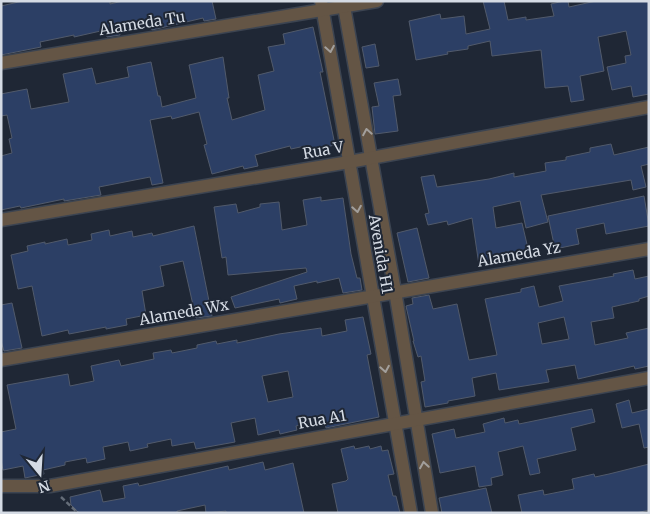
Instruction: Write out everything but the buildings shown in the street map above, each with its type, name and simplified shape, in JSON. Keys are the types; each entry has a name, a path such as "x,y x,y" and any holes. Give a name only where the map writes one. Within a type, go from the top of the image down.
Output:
{"street":[{"name":"Alameda Tu","path":"1,63 322,5 378,1"},
{"name":"Avenida H1","path":"344,4 372,157 432,513"},
{"name":"Avenida H1","path":"322,5 411,513"},
{"name":"Rua V","path":"1,220 349,162 649,108"},
{"name":"Alameda Yz","path":"372,295 649,249"},
{"name":"Alameda Wx","path":"1,360 372,295"},
{"name":"Rua A1","path":"1,486 50,486 649,378"}],"path":[{"path":"50,486 78,513"}]}
